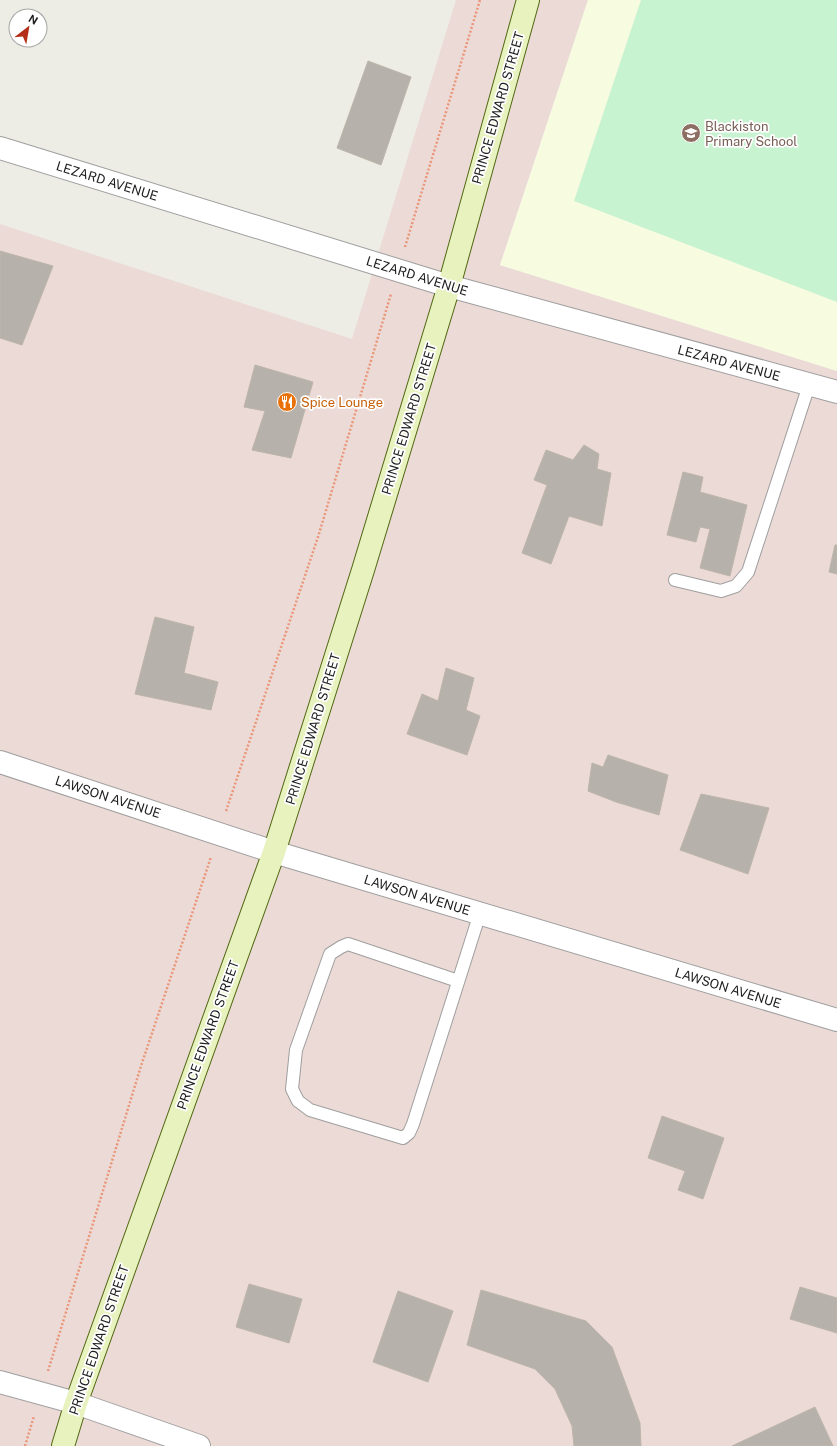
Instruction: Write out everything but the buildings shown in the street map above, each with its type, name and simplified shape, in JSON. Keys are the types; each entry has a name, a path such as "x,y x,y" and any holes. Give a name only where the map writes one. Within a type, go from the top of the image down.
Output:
{"main road":[{"name":"PRINCE EDWARD STREET","path":"63,1446 76,1403 274,852 363,570 449,286 528,0"}],"street":[{"name":"LEZARD AVENUE","path":"0,148 449,286 837,392"},
{"name":"LAWSON AVENUE","path":"0,762 274,852 837,1020"},
{"path":"0,1382 76,1403 199,1446"}],"lane":[{"path":"674,580 721,591 736,586 748,572 809,384"},
{"path":"458,981 348,944 330,954 296,1050 292,1089 298,1101 310,1110 403,1138 409,1133 480,913"}],"path":[{"path":"25,1446 141,1066 318,537 480,0"}],"shaded area":[{"path":"456,0 588,0 500,265 837,371 837,1446 0,1446 0,224 352,339"},
{"name":"Blackiston Primary School","path":"588,0 837,0 837,371 500,265"}],"green space":[{"name":"Blackiston Primary School","path":"641,0 837,0 837,302 574,201"}],"place":[{"name":"Blackiston Primary School","path":"691,133"},
{"name":"Spice Lounge","path":"287,402"}]}
